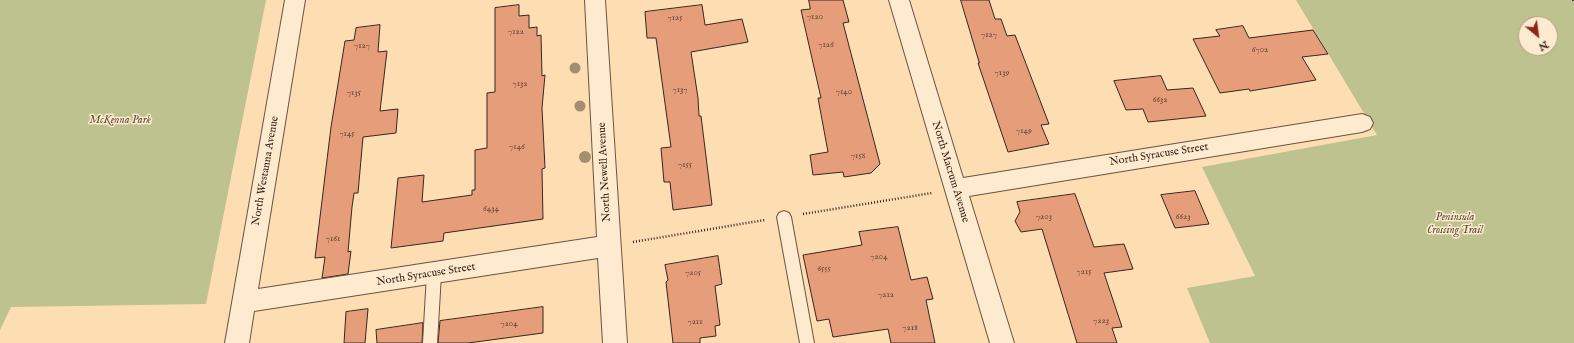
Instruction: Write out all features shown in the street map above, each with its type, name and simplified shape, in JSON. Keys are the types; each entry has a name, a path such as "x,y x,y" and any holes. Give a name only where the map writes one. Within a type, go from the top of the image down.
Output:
{"street":[{"name":"North Westanna Avenue","path":"236,343 295,0"},
{"name":"North Newell Avenue","path":"594,0 615,343"},
{"name":"North Macrum Avenue","path":"899,0 1002,343"},
{"name":"North Syracuse Street","path":"955,189 1362,123"},
{"name":"North Syracuse Street","path":"243,302 434,274 609,246"}],"lane":[{"path":"784,217 807,343"},
{"path":"430,343 434,274"}],"green space":[{"name":"McKenna Park","path":"0,0 266,0 206,304 11,307 0,330"},
{"name":"Peninsula Crossing Trail","path":"1296,0 1574,0 1574,343 1210,343 1187,288 1255,276 1202,167 1377,135"}],"building":[{"path":"809,0 843,0 849,22 843,23 880,164 871,173 844,177 843,172 813,175 810,155 828,152 818,98 821,98 801,10 810,9"},
{"path":"961,0 989,0 995,19 1001,19 1007,36 1015,35 1049,124 1041,125 1049,144 1008,152 978,63"},
{"path":"519,5 519,16 529,15 529,28 537,27 537,36 541,35 542,76 545,75 542,108 545,168 542,169 543,219 444,233 443,241 391,248 398,178 424,175 422,202 472,195 472,190 475,190 475,150 487,148 487,93 495,92 495,8"},
{"path":"702,5 705,25 742,19 748,42 691,52 698,98 699,116 701,116 712,205 673,210 670,182 664,182 661,148 671,147 656,38 647,38 645,12"},
{"path":"380,25 378,52 387,51 380,111 398,109 396,133 363,137 358,193 354,193 352,207 348,252 351,251 348,274 322,278 325,257 315,258 331,127 345,41 354,40 356,28"},
{"path":"1243,26 1249,38 1313,30 1328,54 1302,57 1316,80 1250,91 1249,89 1220,93 1193,39 1220,36 1216,30"},
{"path":"1161,76 1167,90 1193,88 1206,116 1148,122 1143,109 1126,110 1114,81"},
{"path":"1195,191 1209,224 1175,228 1161,195"},
{"path":"1075,194 1094,247 1124,244 1133,269 1104,273 1122,327 1112,328 1117,343 1077,343 1042,229 1021,232 1015,221 1020,212 1017,202"},
{"path":"898,227 911,280 927,277 933,299 926,300 935,343 891,343 888,329 833,337 829,319 817,321 803,255 862,245 859,232"},
{"path":"718,256 722,284 715,286 720,325 715,326 716,336 700,338 700,343 673,343 666,282 668,280 665,265"},
{"path":"543,307 543,333 468,343 438,343 440,321"},
{"path":"368,309 365,343 344,343 346,312"},
{"path":"423,323 422,343 377,343 376,330"}]}
